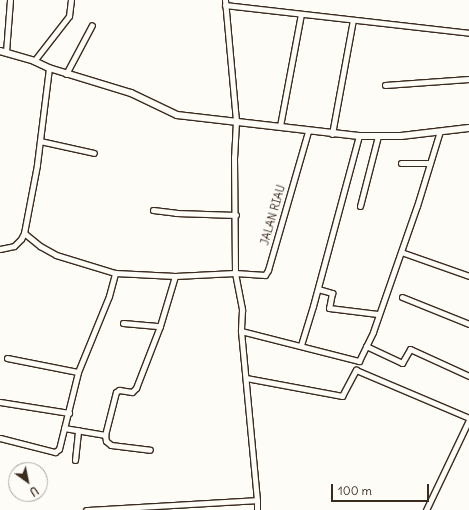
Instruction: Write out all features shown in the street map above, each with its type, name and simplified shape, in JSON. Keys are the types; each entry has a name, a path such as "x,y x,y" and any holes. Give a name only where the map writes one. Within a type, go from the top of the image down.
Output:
{"street":[{"path":"10,0 3,52 34,61 66,74 132,93 177,115 359,136 402,136 469,128"},
{"path":"34,61 69,16 71,0 76,0"},
{"path":"257,510 241,331 242,310 235,273 236,215 234,165 236,121 225,2 301,14 469,33"},
{"path":"280,126 301,14"},
{"path":"332,134 353,20"},
{"path":"66,74 92,25"},
{"path":"0,249 14,246 21,239 24,233 40,141 49,68"},
{"path":"385,85 469,79"},
{"name":"JALAN RIAU","path":"235,273 262,276 267,273 308,131"},
{"path":"246,378 341,396 356,370 378,314 440,131"},
{"path":"301,345 318,289 359,136"},
{"path":"360,206 378,136"},
{"path":"40,141 94,153"},
{"path":"401,163 430,162"},
{"path":"153,210 176,213 236,215"},
{"path":"24,233 40,246 56,255 115,273 176,276 235,273"},
{"path":"400,252 469,276"},
{"path":"0,438 55,452 60,448 78,372 108,296 115,273"},
{"path":"150,450 111,445 107,443 105,435 116,392 119,390 132,392 135,390 160,326 176,276"},
{"path":"318,289 332,293 329,308 378,314"},
{"path":"402,297 469,324"},
{"path":"123,323 160,326"},
{"path":"241,331 301,345 359,361"},
{"path":"366,346 402,363 410,349 469,376"},
{"path":"7,358 78,372"},
{"path":"356,370 469,419 426,510"},
{"path":"0,402 69,413"},
{"path":"64,428 105,435"},
{"path":"75,460 78,430"},
{"path":"86,510 257,500"}]}
